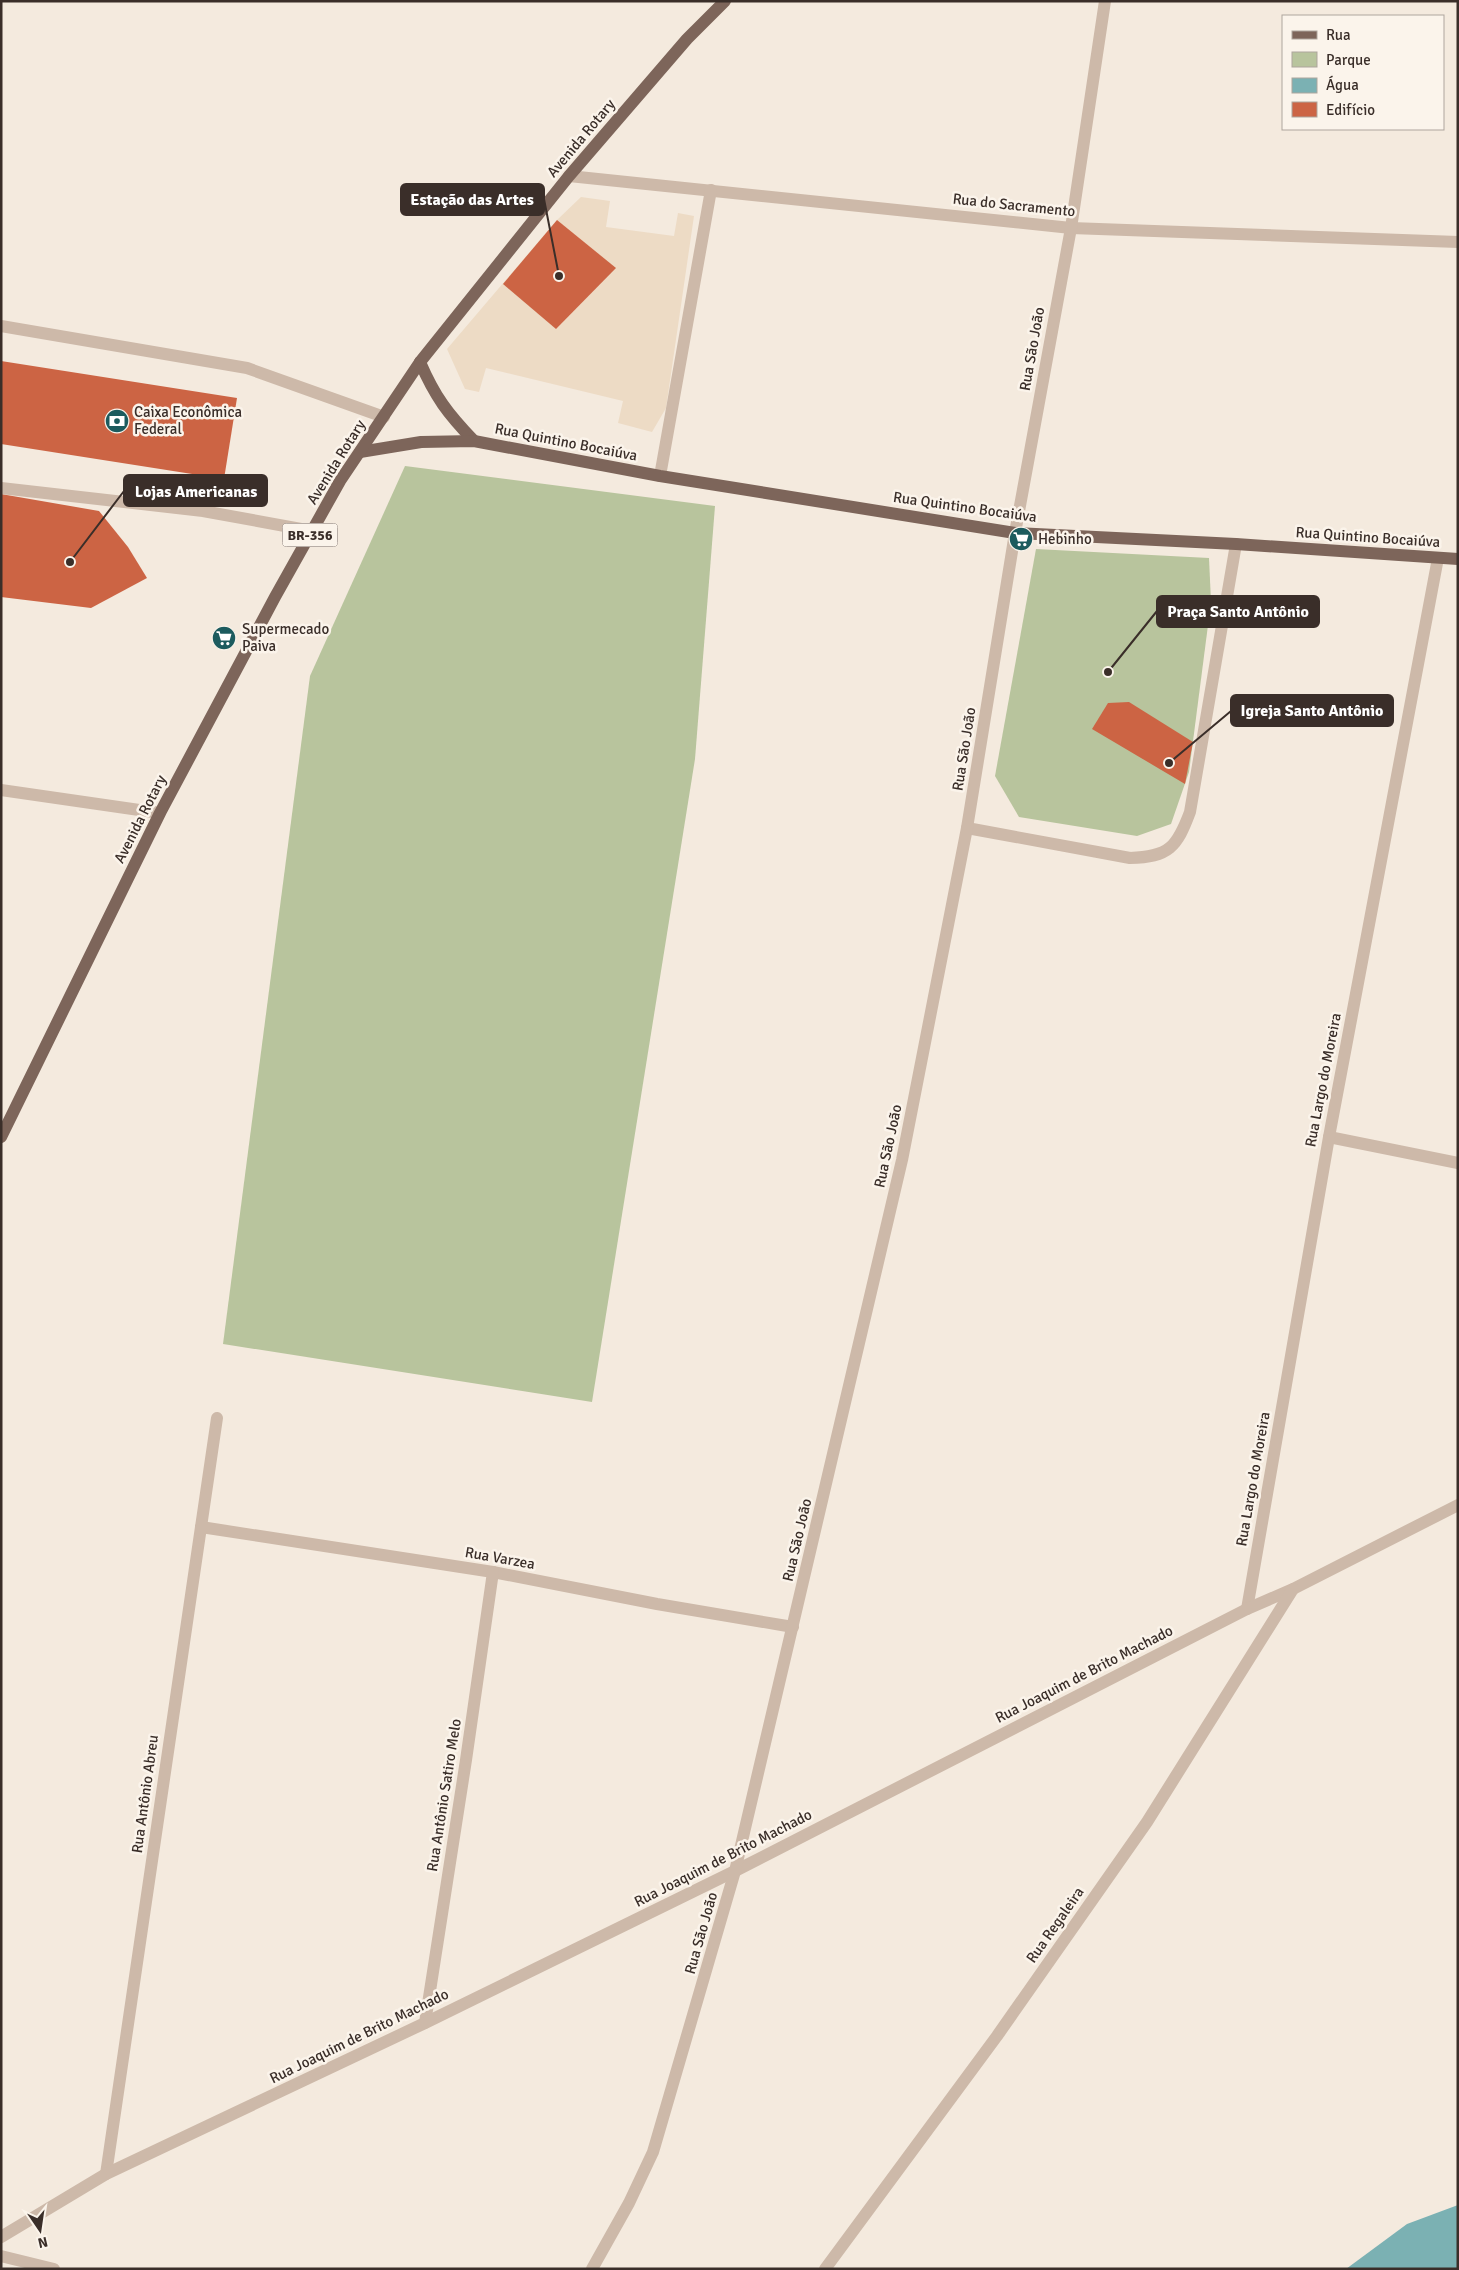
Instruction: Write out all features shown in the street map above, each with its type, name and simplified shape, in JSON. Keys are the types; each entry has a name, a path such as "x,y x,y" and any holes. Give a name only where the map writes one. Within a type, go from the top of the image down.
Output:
{"main road":[{"name":"Avenida Rotary","path":"1,1137 160,813 340,481 420,362 569,176 687,39 724,1"},
{"name":"Rua Quintino Bocaiúva","path":"420,362 432,391 443,407 474,441"},
{"name":"Rua Quintino Bocaiúva","path":"360,452 421,442 474,441 660,476 1015,533 1236,544 1458,560"}],"street":[{"name":"Rua São João","path":"592,2269 629,2203 654,2152 735,1871 902,1160 967,828 1015,533 1071,228 1105,1"},
{"name":"Rua do Sacramento","path":"569,176 1071,228 1458,242"},
{"path":"660,476 711,190"},
{"path":"1,326 247,368 384,417"},
{"path":"1,488 203,511 312,531"},
{"path":"967,828 1130,858 1152,858 1168,850 1181,837 1190,812 1236,544"},
{"name":"Rua Largo do Moreira","path":"1247,1609 1328,1137 1438,558"},
{"path":"1,790 160,813"},
{"path":"1328,1137 1458,1163"},
{"name":"Rua Antônio Abreu","path":"106,2174 217,1418"},
{"name":"Rua Joaquim de Brito Machado","path":"1,2237 106,2174 425,2023 735,1871 1247,1609 1293,1589 1458,1504"},
{"name":"Rua Varzea","path":"201,1527 493,1572 658,1604 793,1627"},
{"name":"Rua Antônio Satiro Melo","path":"425,2023 493,1572"},
{"name":"Rua Regaleira","path":"825,2269 997,2036 1147,1822 1293,1589"},
{"path":"1,2256 54,2269"}],"green space":[{"path":"405,466 715,506 695,759 592,1402 223,1344 310,676"},
{"path":"1036,549 1209,558 1211,602 1189,772 1171,824 1137,836 1019,817 995,776"}],"shaded area":[{"path":"581,197 610,201 606,227 674,236 678,213 694,216 666,408 652,432 618,423 623,401 486,368 479,392 465,389 447,349 557,220"}],"water":[{"path":"1458,2205 1458,2269 1346,2269 1407,2224"}],"building":[{"path":"557,220 616,268 556,329 503,284"},
{"name":"Caixa Econômica Federal","path":"1,361 237,398 224,479 1,444"},
{"path":"1,494 99,511 128,547 147,578 91,608 1,597"},
{"path":"1129,702 1193,742 1185,784 1092,729 1108,703"}],"place":[{"name":"Estação das Artes","path":"559,276"},
{"name":"Caixa Econômica Federal","path":"117,421"},
{"name":"Hebinho","path":"1021,539"},
{"name":"Lojas Americanas","path":"70,562"},
{"name":"Supermecado Paiva","path":"224,638"},
{"name":"Praça Santo Antônio","path":"1108,672"},
{"name":"Igreja Santo Antônio","path":"1169,763"}]}
